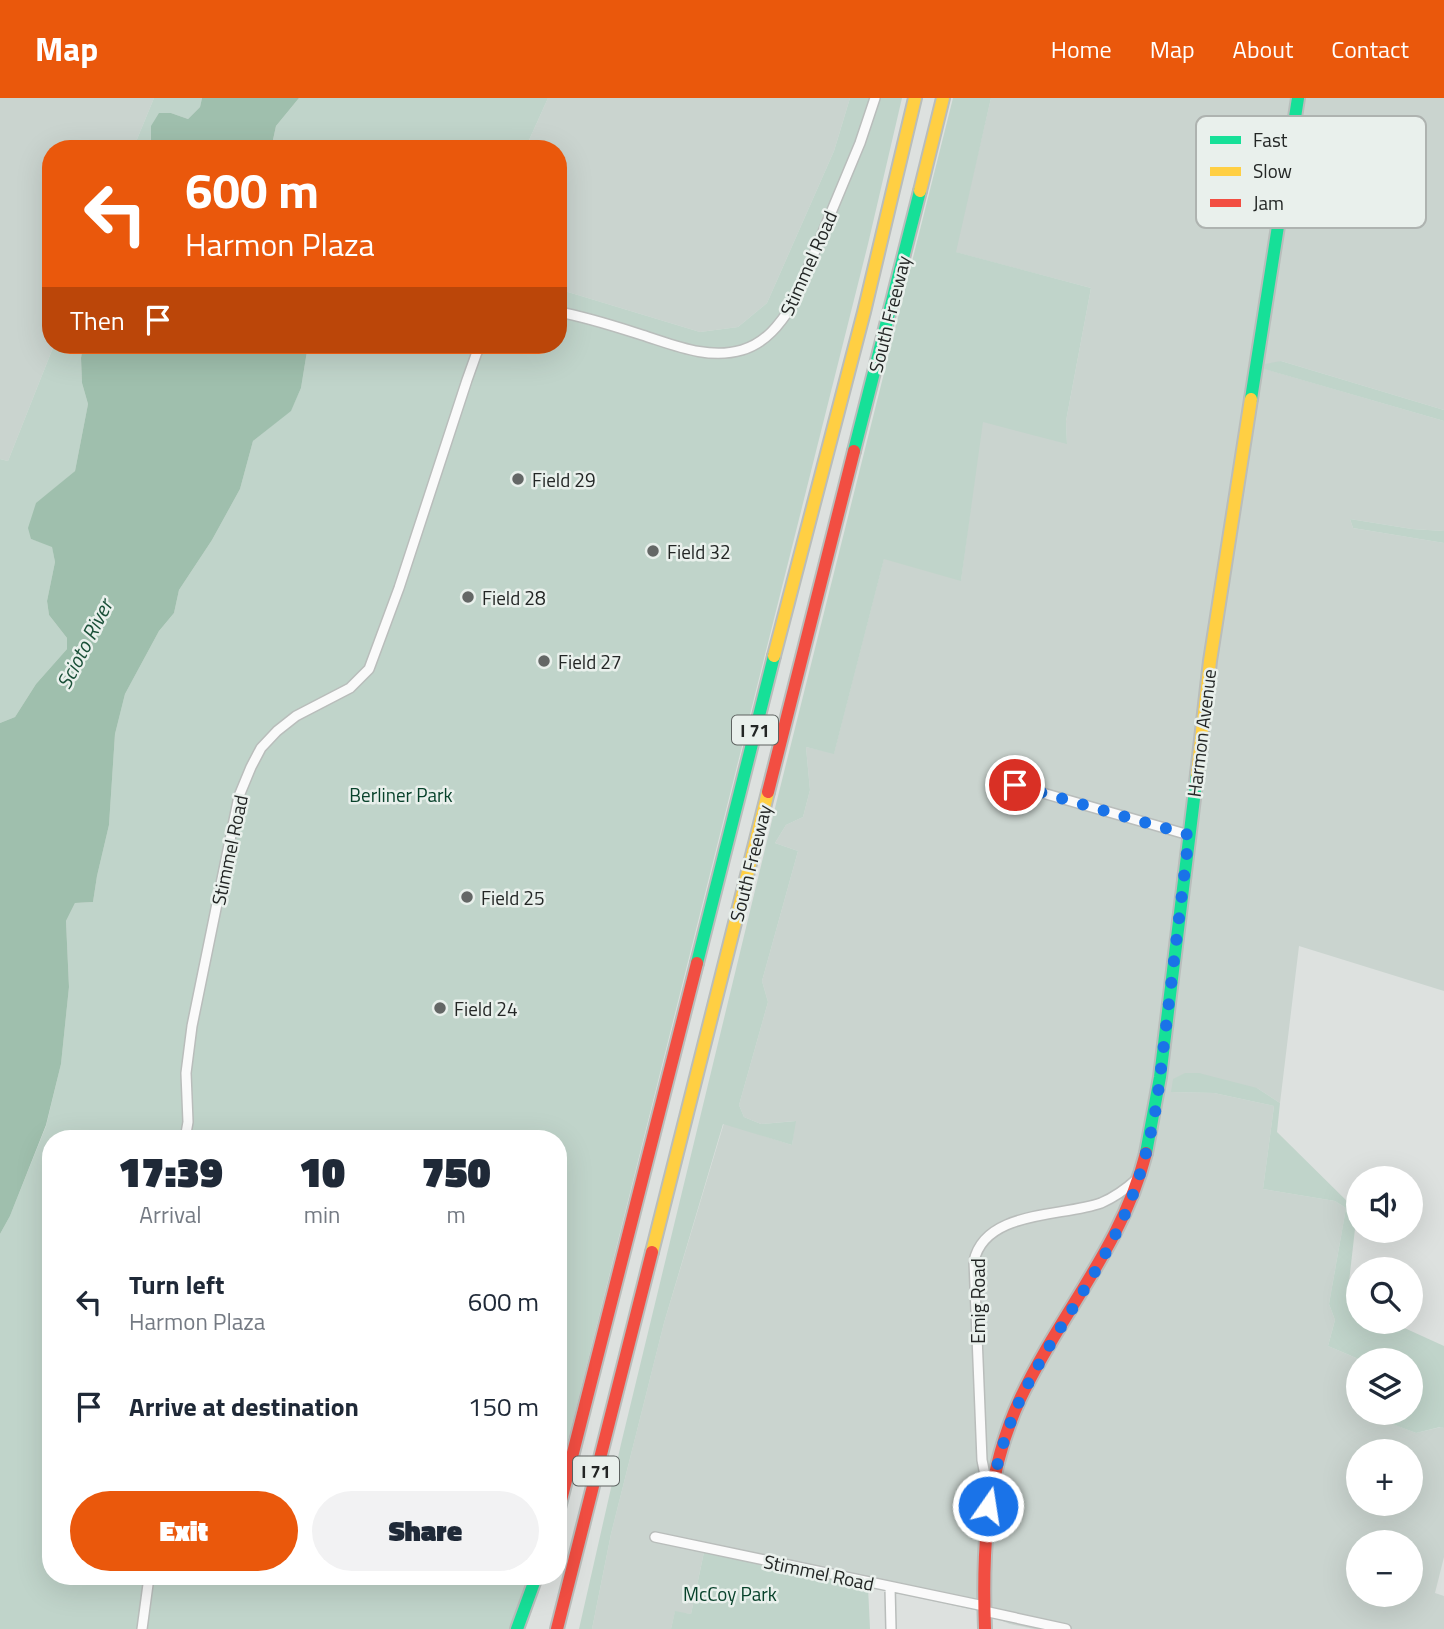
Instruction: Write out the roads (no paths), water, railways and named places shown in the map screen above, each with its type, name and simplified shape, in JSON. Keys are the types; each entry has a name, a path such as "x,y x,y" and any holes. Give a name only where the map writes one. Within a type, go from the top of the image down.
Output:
{"main road":[{"name":"South Freeway","path":"567,1476 794,575 864,312 915,98"},
{"name":"South Freeway","path":"559,1629 583,1521 943,98"},
{"name":"Harmon Avenue","path":"1295,116 1298,98"},
{"name":"Harmon Avenue","path":"985,1629 985,1542 991,1493 1008,1428 1043,1356 1106,1252 1125,1215 1150,1140 1157,1102 1209,661 1277,228"},
{"path":"517,1629 536,1585"},
{"path":"528,1629 537,1585"}],"street":[{"name":"Stimmel Road","path":"567,314 695,351 721,354 743,350 761,341 779,325 793,304 876,98"},
{"name":"Stimmel Road","path":"187,1130 186,1073 192,1026 239,796 261,748 277,731 296,716 351,688 369,668 399,588 476,354"},
{"path":"1015,785 1189,835"},
{"name":"Emig Road","path":"991,1493 982,1460 974,1261 977,1249 989,1234 1010,1224 1026,1218 1099,1203 1122,1192 1139,1177"},
{"name":"Stimmel Road","path":"655,1537 890,1587 1066,1629"},
{"path":"142,1629 148,1585"},
{"path":"890,1587 891,1629"}],"water":[{"path":"202,98 299,98 276,126 273,140 151,140 151,126 159,113 171,113 188,119 200,107"},
{"name":"Scioto River","path":"82,354 307,354 301,388 291,411 253,441 240,489 212,540 179,590 174,613 159,631 125,694 115,734 109,825 93,902 75,903 66,921 69,987 61,1064 46,1125 10,1216 0,1234 0,723 15,717 36,684 67,649 67,638 49,615 47,601 55,562 52,547 31,539 28,528 36,503 75,471 88,404 82,383"}],"place":[{"name":"Field 29","path":"518,479"},
{"name":"Field 32","path":"653,551"},
{"name":"Field 28","path":"468,597"},
{"name":"Field 27","path":"544,661"},
{"name":"Field 25","path":"467,897"},
{"name":"Field 24","path":"440,1008"}],"park label":[{"name":"Berliner Park","path":"401,794"},
{"name":"McCoy Park","path":"730,1593"}]}
